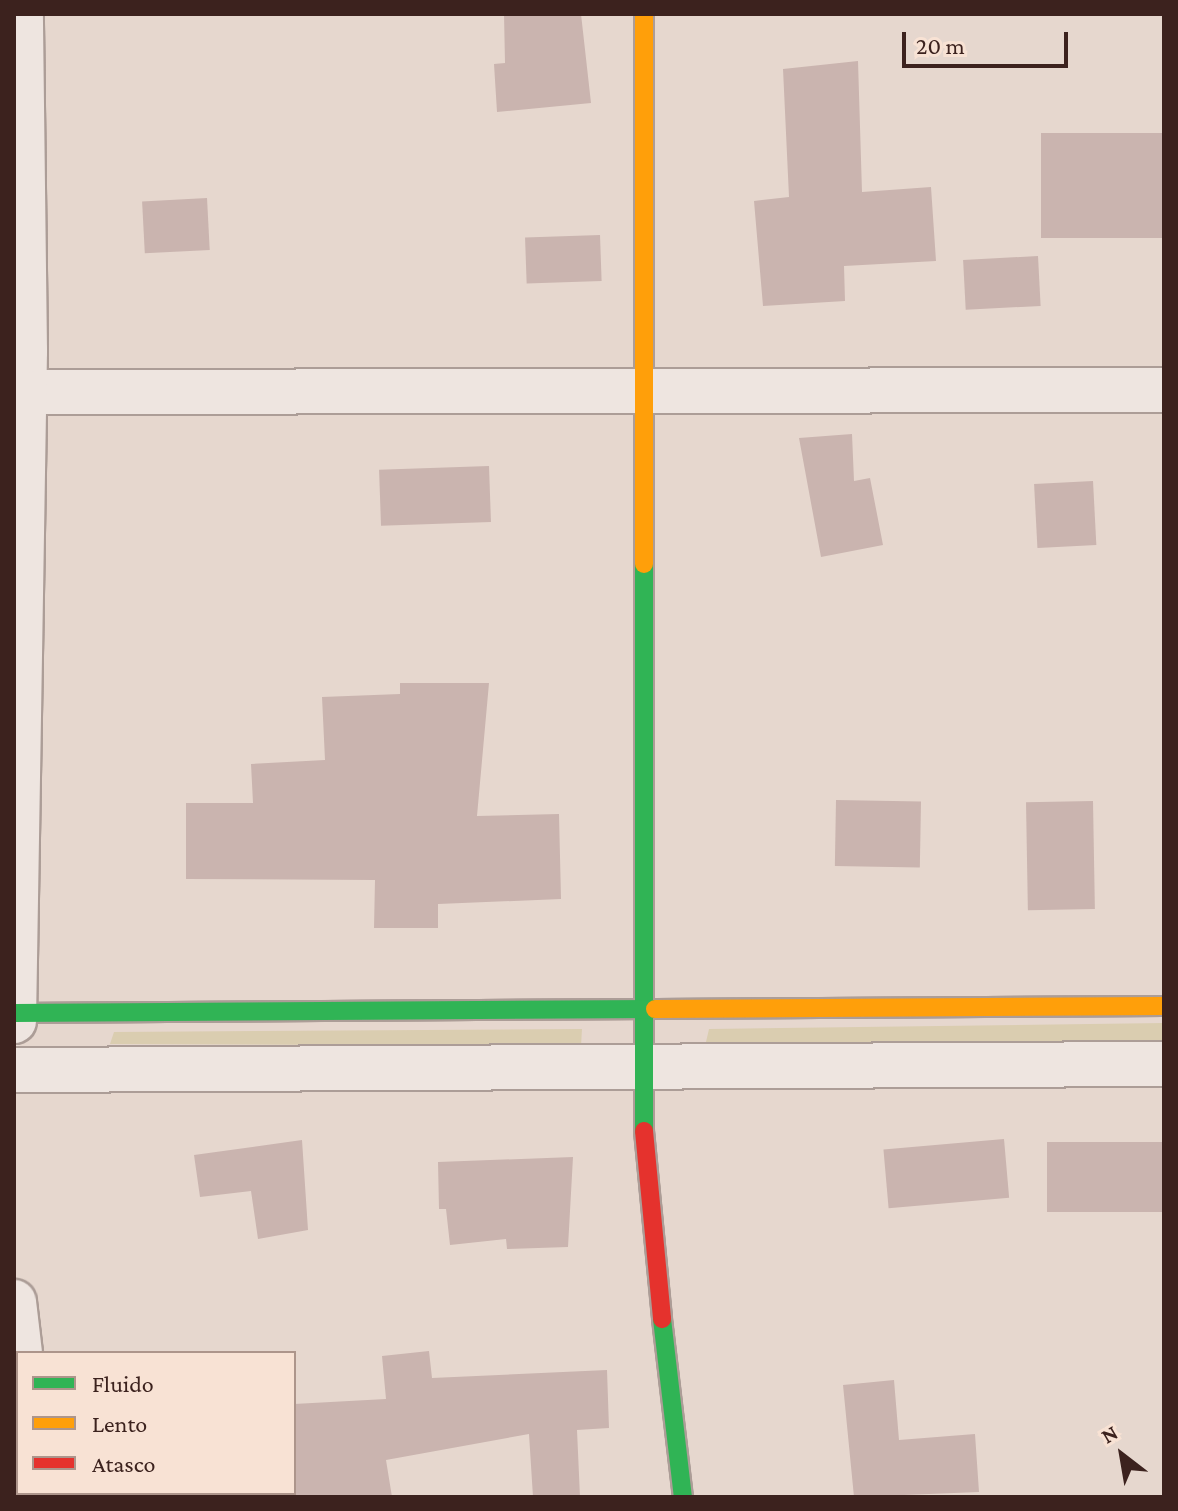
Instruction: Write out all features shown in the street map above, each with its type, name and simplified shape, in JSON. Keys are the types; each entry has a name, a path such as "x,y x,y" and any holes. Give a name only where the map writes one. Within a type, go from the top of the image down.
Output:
{"street":[{"path":"14,1021 21,14"},
{"path":"644,14 644,1169 683,1497"},
{"path":"19,392 1164,390"},
{"path":"14,1013 1164,1006"},
{"path":"14,1070 1164,1064"},
{"path":"14,1302 20,1351"}],"shaded area":[{"path":"1164,1023 1164,1045 706,1042 709,1029"},
{"path":"582,1029 581,1046 110,1044 114,1032"}],"building":[{"path":"504,14 581,14 591,103 497,112 494,64 505,63"},
{"path":"858,61 862,192 931,187 936,261 844,266 845,301 763,306 754,201 789,197 783,69"},
{"path":"1041,133 1164,133 1164,238 1041,238"},
{"path":"207,198 210,250 145,253 142,201"},
{"path":"600,235 602,281 527,284 525,238"},
{"path":"1038,256 1041,306 966,310 963,260"},
{"path":"852,434 854,481 870,478 883,545 821,557 799,438"},
{"path":"489,466 491,522 381,526 379,470"},
{"path":"1093,481 1096,545 1037,548 1034,484"},
{"path":"400,683 489,683 477,816 559,814 561,899 438,904 438,928 374,928 375,880 186,879 186,803 253,803 251,764 325,760 322,697 400,694"},
{"path":"836,800 921,801 920,867 835,866"},
{"path":"1093,801 1095,909 1028,910 1026,802"},
{"path":"1004,1139 1009,1198 889,1208 883,1150"},
{"path":"302,1140 308,1230 258,1239 251,1191 200,1197 194,1155"},
{"path":"1047,1142 1164,1142 1164,1212 1047,1212"},
{"path":"573,1157 568,1247 507,1249 506,1239 450,1245 446,1209 439,1209 438,1162"},
{"path":"429,1351 432,1378 607,1370 609,1428 577,1430 580,1497 533,1497 529,1434 386,1460 392,1497 294,1497 296,1404 386,1399 382,1356"},
{"path":"894,1380 899,1440 975,1434 979,1492 854,1497 843,1385"}],"traffic: fast":[{"path":"644,564 644,1131"},
{"path":"14,1013 655,1009"},
{"path":"662,1319 683,1497"}],"traffic: slow":[{"path":"644,14 644,564"},
{"path":"655,1009 1164,1006"}],"traffic: jam":[{"path":"644,1131 662,1319"}]}
